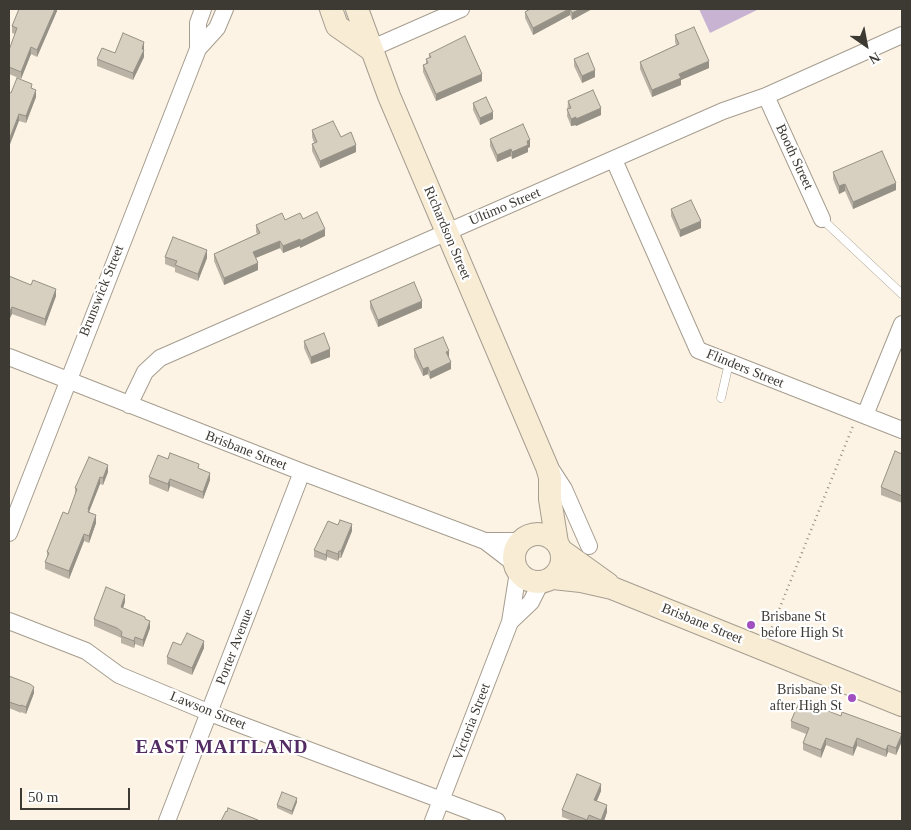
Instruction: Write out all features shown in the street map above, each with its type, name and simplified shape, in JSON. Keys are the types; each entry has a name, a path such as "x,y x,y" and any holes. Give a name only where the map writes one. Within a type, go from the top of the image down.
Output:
{"main road":[{"path":"331,9 337,26 370,49"},
{"name":"Richardson Street","path":"357,9 370,49 389,96 543,456 550,477 550,499 559,547"},
{"path":"526,538 545,535 552,538 559,547 561,566 547,580 528,580 517,568 514,556 517,548 526,538 550,499"},
{"name":"Brisbane Street","path":"559,547 612,588"},
{"name":"Brisbane Street","path":"547,580 581,581 612,588 902,705"}],"street":[{"name":"Brunswick Street","path":"198,49 198,24 203,9"},
{"name":"Brunswick Street","path":"9,532 198,49 217,28 225,9"},
{"path":"370,49 461,9"},
{"name":"Ultimo Street","path":"129,405 145,372 160,358 723,111 766,96 902,35"},
{"name":"Booth Street","path":"766,96 822,218"},
{"name":"Flinders Street","path":"614,160 698,350 902,430"},
{"path":"861,414 902,324"},
{"name":"Brisbane Street","path":"9,356 129,405 485,541 517,568"},
{"name":"Richardson Street","path":"543,456 564,489 589,546"},
{"name":"Porter Avenue","path":"167,821 302,472"},
{"name":"Brisbane Street","path":"485,541 526,538"},
{"name":"Victoria Street","path":"433,821 510,622 517,568"},
{"name":"Victoria Street","path":"510,622 531,602 547,580"},
{"name":"Lawson Street","path":"9,621 86,651 118,674 210,713 497,821"}],"lane":[{"path":"822,218 902,294"},
{"path":"721,398 729,363"}],"path":[{"path":"763,649 861,414"}],"shaded area":[{"path":"699,9 759,9 710,33"}],"building":[{"path":"19,9 55,9 37,50 31,47 21,72 9,67 9,50 17,28 12,26"},
{"path":"530,9 569,9 533,28 525,12"},
{"path":"570,9 580,9 572,13"},
{"path":"694,27 709,61 679,74 681,78 652,90 640,62 679,44 675,35"},
{"path":"123,33 144,42 142,49 144,50 133,73 97,59 102,48 115,53"},
{"path":"465,36 482,74 436,94 423,65 428,63 426,59 431,57 429,54"},
{"path":"588,53 595,70 582,76 574,59"},
{"path":"17,78 32,84 31,88 36,90 26,116 19,114 9,140 9,92 11,93"},
{"path":"593,90 601,108 576,119 576,117 571,119 567,109 571,108 568,101"},
{"path":"486,97 493,112 480,118 473,103"},
{"path":"333,121 341,137 351,132 356,145 320,161 312,144 317,142 312,130"},
{"path":"523,124 530,140 527,141 528,145 512,152 511,149 497,155 490,139"},
{"path":"882,151 896,183 853,202 845,184 839,186 833,172"},
{"path":"691,200 701,221 680,230 671,209"},
{"path":"317,212 325,229 300,241 300,239 283,246 280,241 253,252 258,263 224,278 214,254 260,233 256,225 282,213 285,220 300,213 303,219"},
{"path":"173,237 207,250 198,274 175,265 177,261 165,257"},
{"path":"9,276 31,285 33,280 56,289 45,319 12,307 9,311"},
{"path":"414,282 422,301 378,320 370,301"},
{"path":"324,333 330,349 311,357 304,341"},
{"path":"443,337 449,351 446,352 451,362 430,372 428,367 423,369 414,349"},
{"path":"895,451 902,454 902,496 881,487"},
{"path":"170,453 199,464 198,468 210,473 203,492 170,479 168,484 149,477 158,455 168,459"},
{"path":"89,457 108,465 103,478 100,477 88,509 88,512 96,515 89,536 84,534 69,571 45,562 49,553 47,552 63,512 68,514 77,489 75,488"},
{"path":"340,520 352,524 341,551 338,554 327,550 326,555 314,550 328,521 338,525"},
{"path":"106,587 125,595 121,607 150,621 143,640 135,637 134,641 121,636 122,632 117,628 94,619"},
{"path":"187,633 204,641 192,668 167,657 173,642 181,645"},
{"path":"9,676 34,687 26,707 9,702"},
{"path":"800,700 841,716 842,712 902,734 896,748 888,745 886,750 857,738 853,748 826,738 821,750 803,743 809,728 791,721"},
{"path":"577,774 601,784 594,800 607,805 601,820 589,815 587,820 562,810"},
{"path":"282,792 297,798 292,811 277,805"},
{"path":"228,808 258,820 258,821 221,821"}],"place":[{"name":"Brisbane St before High St","path":"751,625"},
{"name":"Brisbane St after High St","path":"852,698"}],"district":[{"name":"EAST MAITLAND","path":"222,748"}]}
